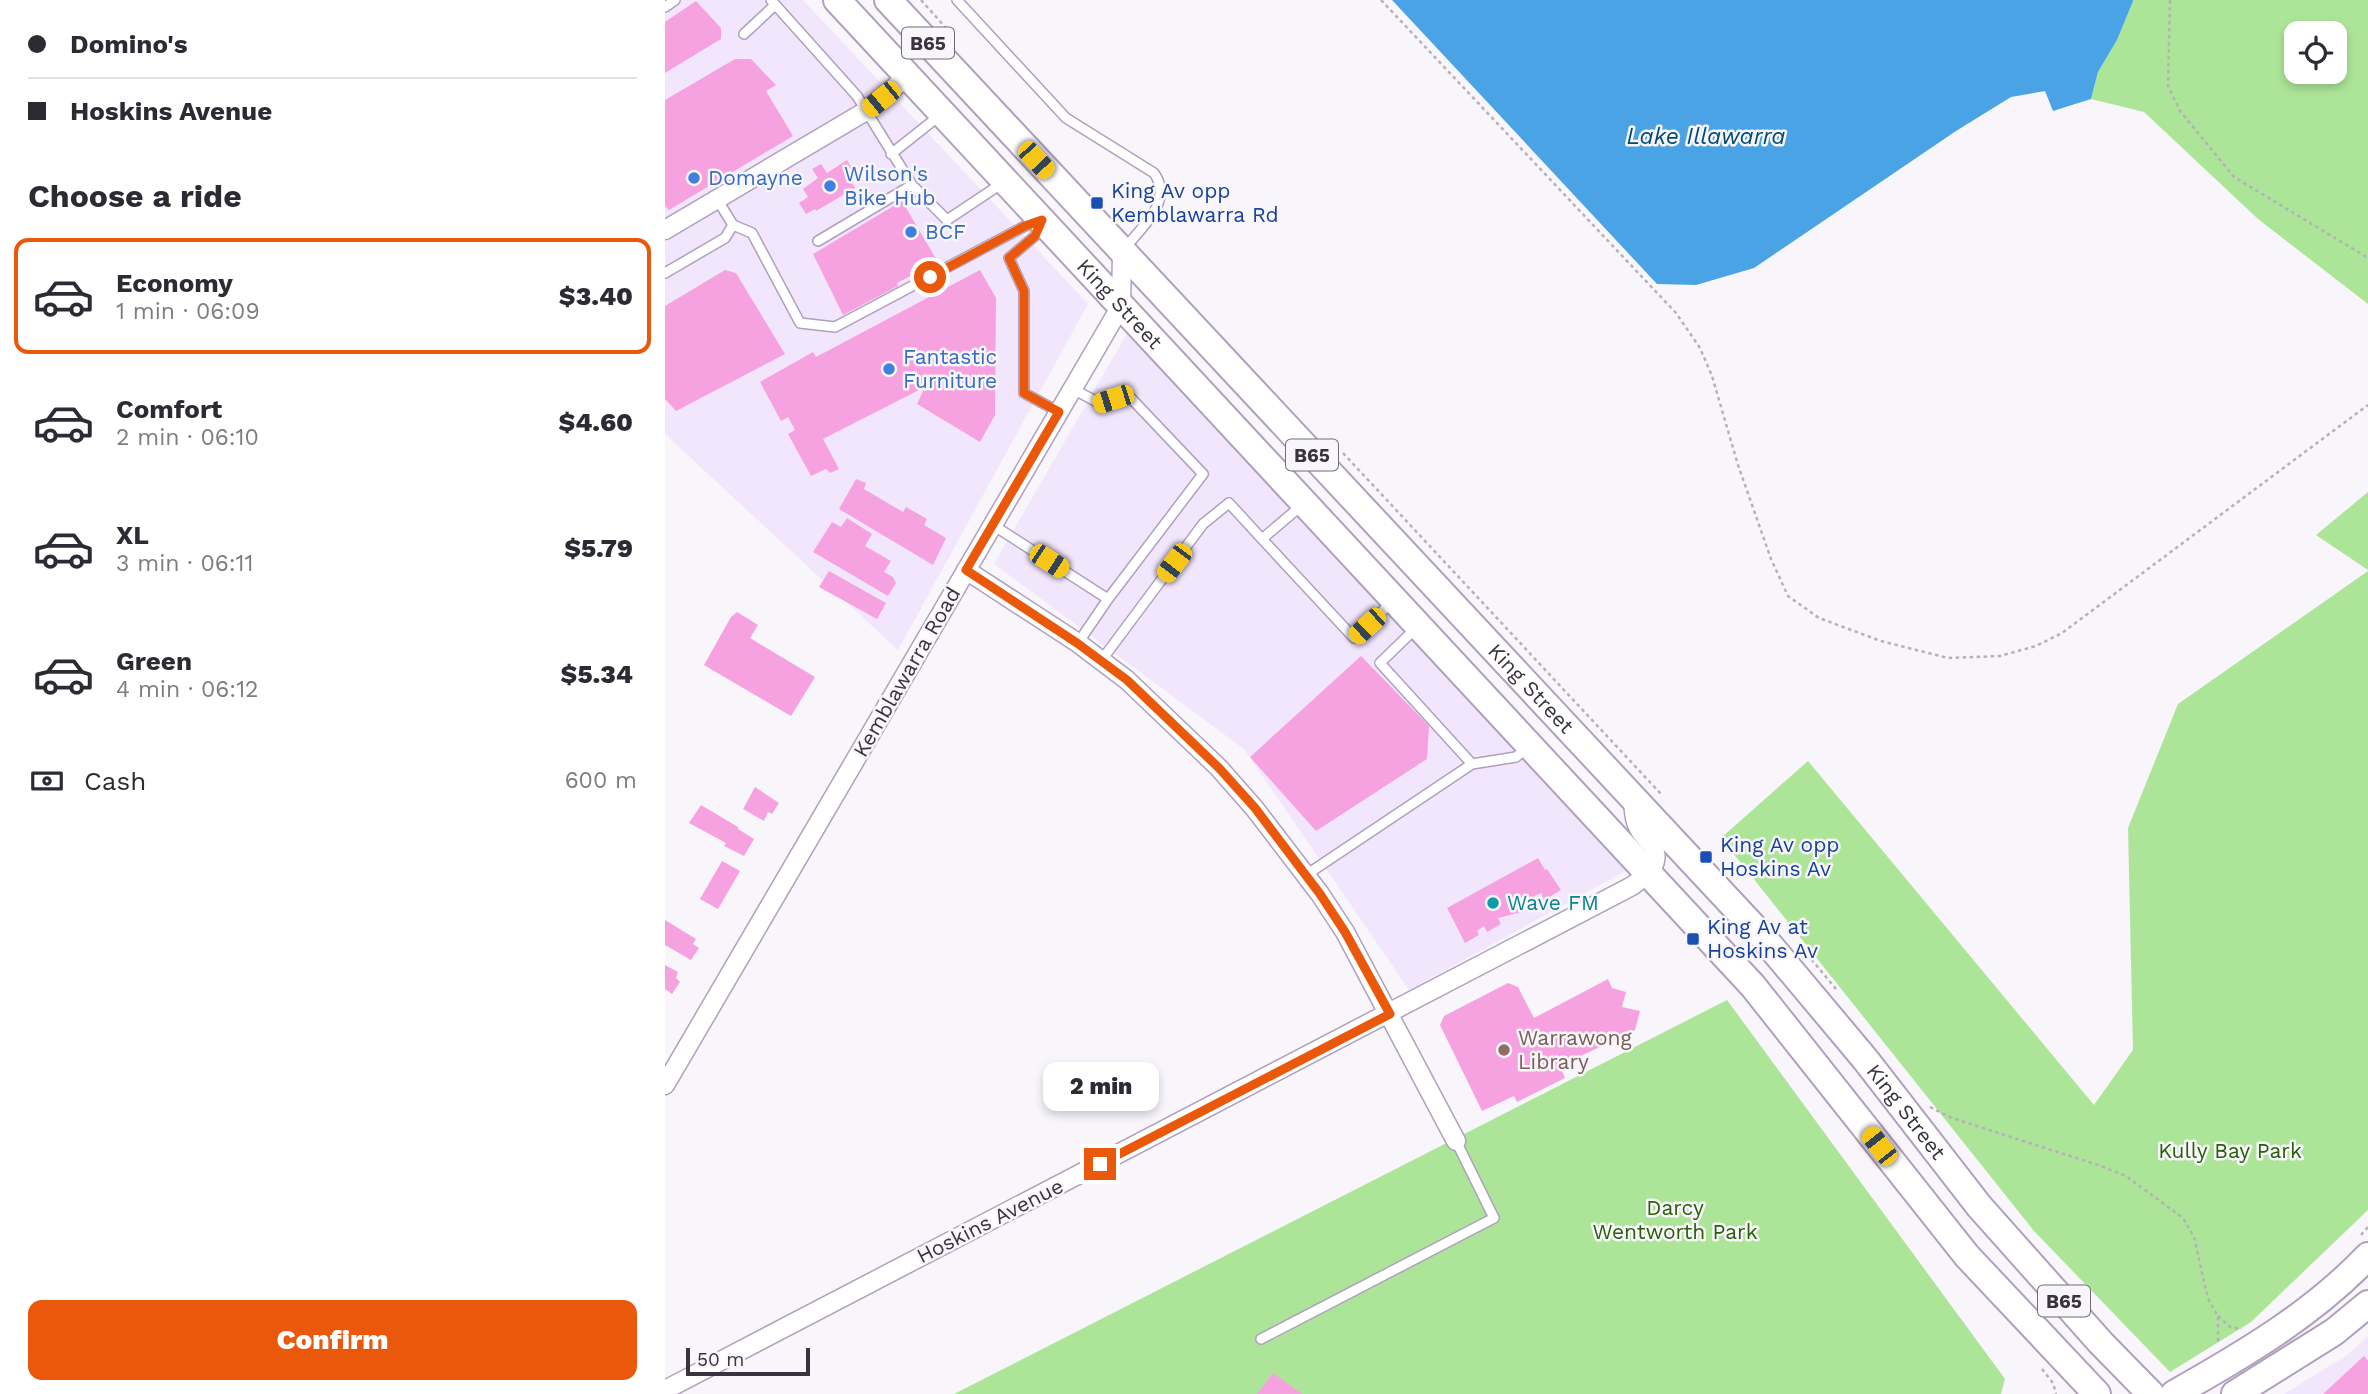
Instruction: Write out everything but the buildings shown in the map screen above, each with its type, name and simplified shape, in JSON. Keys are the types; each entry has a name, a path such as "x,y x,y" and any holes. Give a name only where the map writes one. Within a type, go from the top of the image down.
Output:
{"main road":[{"name":"King Street","path":"837,0 1777,1015 1967,1256 2097,1394"},
{"name":"King Street","path":"888,0 1785,963 1865,1059 1979,1206 2101,1343 2151,1394"},
{"path":"2174,1394 2262,1343 2312,1306 2368,1256"},
{"path":"2235,1394 2334,1332 2368,1304"},
{"path":"2054,1350 2069,1394"}],"street":[{"path":"665,229 866,111 907,74"},
{"name":"Kemblawarra Road","path":"665,1085 1121,306 1122,252"},
{"path":"966,570 1077,643 1139,690 1219,768 1255,808 1345,932 1456,1141"},
{"path":"1633,799 1634,818 1639,830 1654,847 1656,858 1652,871 1648,874"},
{"name":"Hoskins Avenue","path":"665,1390 1390,1014 1632,886 1648,874"}],"lane":[{"path":"665,7 675,0"},
{"path":"957,0 1066,118 1154,173 1161,183 1156,209 1122,252"},
{"path":"744,34 773,3 857,96 912,185 947,220 1005,181"},
{"path":"891,154 943,113"},
{"path":"818,241 912,185"},
{"path":"717,198 733,225 753,233 800,323 835,327 1025,226 1042,220"},
{"path":"1042,220 1035,236 1009,258 1024,291 1024,393 1059,412"},
{"path":"665,273 725,238 733,225"},
{"path":"1073,389 1099,403 1127,394 1203,474 1077,643"},
{"path":"1101,660 1203,524 1229,503 1354,638 1395,600"},
{"path":"1262,540 1304,503"},
{"path":"993,525 1108,599"},
{"path":"1418,625 1380,663 1472,764"},
{"path":"1306,875 1472,764 1516,757 1530,746"},
{"path":"1261,1339 1494,1217 1456,1141"}],"path":[{"path":"921,0 958,41"},
{"path":"1381,0 1676,313 1700,348 1712,376 1738,465 1779,578 1788,596 1819,618 1881,641 1948,658 2000,656 2036,646 2062,633 2368,405"},
{"path":"2170,0 2168,86 2180,111 2234,177 2368,258"},
{"path":"1343,454 1661,794"},
{"path":"1802,949 1837,989"},
{"path":"1925,1101 1930,1107 1952,1118 2126,1176 2183,1218 2195,1237 2209,1301 2218,1316 2230,1327 2246,1330"},
{"path":"2217,1349 2218,1316"}],"shaded area":[{"path":"665,0 803,0 1088,304 898,650 665,434"},
{"path":"1128,332 1629,869 1409,990 1244,749 994,564"},
{"path":"2368,1336 2368,1394 2284,1394 2346,1356"}],"green space":[{"path":"2133,0 2368,0 2368,304 2258,219 2144,112 2091,99 2098,72 2117,40"},
{"path":"2368,492 2368,570 2316,535"},
{"name":"Kully Bay Park","path":"2368,571 2368,1210 2251,1322 2170,1372 2034,1231 1721,838 1808,761 2094,1105 2133,1050 2128,828 2178,704"},
{"name":"Darcy Wentworth Park","path":"1727,1000 2005,1379 2001,1394 954,1394"}],"water":[{"name":"Lake Illawarra","path":"1392,0 2133,1 2117,40 2098,72 2091,99 2053,111 2045,91 2011,97 1956,131 1754,268 1696,285 1657,284"}],"place":[{"name":"Domayne","path":"694,178"},
{"name":"Wilson's Bike Hub","path":"830,186"},
{"name":"King Av opp Kemblawarra Rd","path":"1097,203"},
{"name":"BCF","path":"911,232"},
{"name":"Fantastic Furniture","path":"889,369"},
{"name":"King Av opp Hoskins Av","path":"1706,857"},
{"name":"Wave FM","path":"1493,903"},
{"name":"King Av at Hoskins Av","path":"1693,939"},
{"name":"Warrawong Library","path":"1504,1050"}],"route":[{"path":"930,277 1025,226 1042,220 1035,236 1009,258 1024,291 1024,393 1059,412 966,570 1077,643 1127,680 1219,768 1255,808 1320,894 1345,932 1390,1014 1100,1164"}]}
